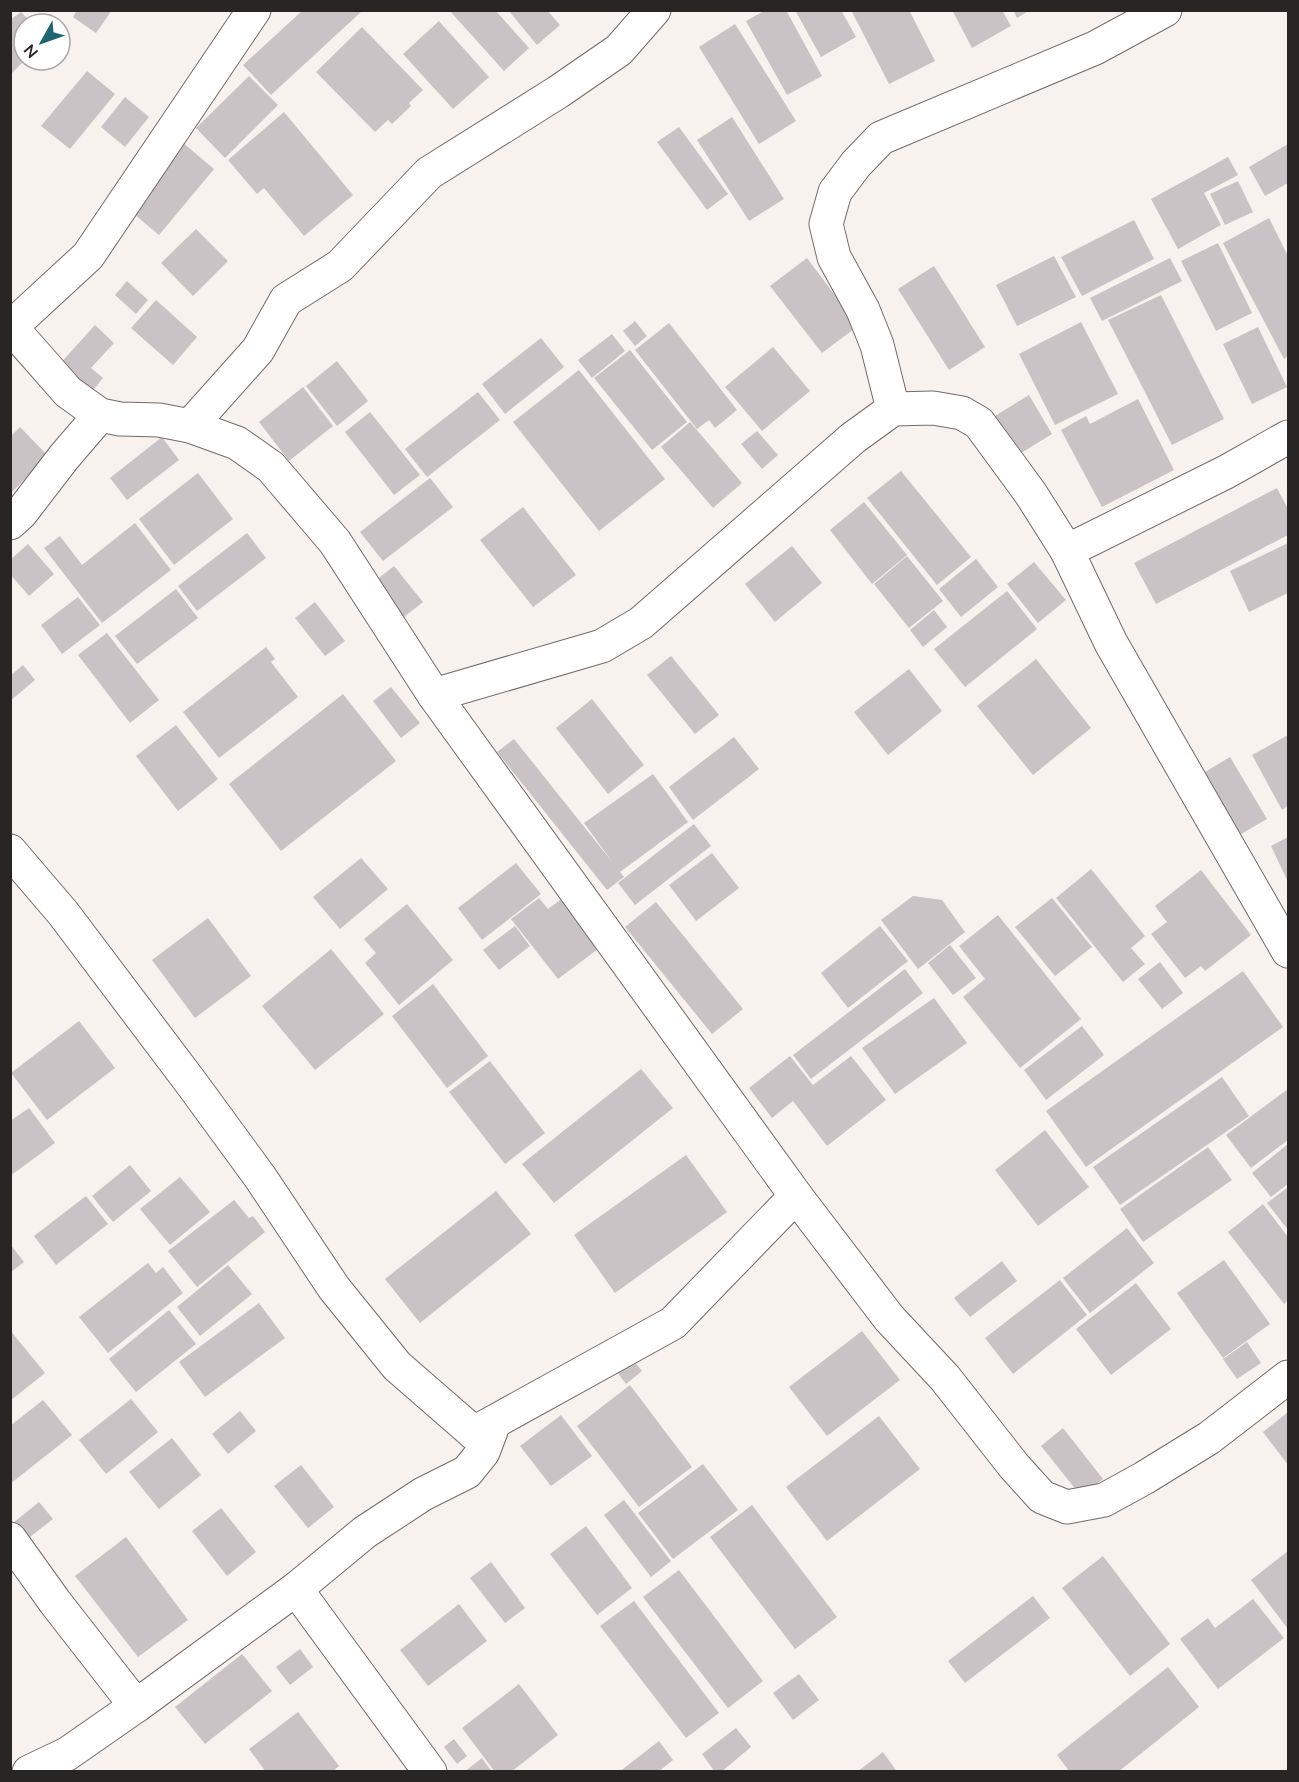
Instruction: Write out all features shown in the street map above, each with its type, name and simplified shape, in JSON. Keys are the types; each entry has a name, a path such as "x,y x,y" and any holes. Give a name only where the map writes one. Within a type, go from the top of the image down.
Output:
{"street":[{"path":"254,10 88,256 11,327 68,392 100,415 120,419 159,420 190,426 237,443 271,467 335,543 434,695 796,1196 889,1317 945,1378 1042,1497 1067,1507 1104,1500 1209,1438 1288,1377"},
{"path":"190,426 258,351 286,300 340,266 429,173 558,92 619,50 654,10"},
{"path":"893,409 877,345 863,310 834,256 826,224 835,192 856,164 881,138 1095,48 1165,10"},
{"path":"434,695 602,646 641,623 836,453 893,409 933,408 962,413 979,423 1031,494 1067,551 1111,643 1288,951"},
{"path":"10,522 21,513 64,456 100,415"},
{"path":"1067,551 1226,472 1288,438"},
{"path":"10,851 63,913 192,1084 260,1177 334,1288 397,1366 474,1433 491,1431 483,1452 467,1472 423,1494 365,1532 296,1589 136,1706 67,1754 29,1772"},
{"path":"474,1433 673,1323 796,1196"},
{"path":"10,1539 55,1602 136,1706"},
{"path":"296,1589 430,1772"}],"building":[{"path":"77,10 112,10 96,33 73,17"},
{"path":"303,10 360,10 361,12 271,95 243,65"},
{"path":"449,10 495,10 529,48 504,71"},
{"path":"508,10 547,10 560,25 537,45"},
{"path":"766,10 786,10 822,76 787,95 746,21"},
{"path":"795,10 841,10 856,37 821,57"},
{"path":"851,10 909,10 935,61 889,84"},
{"path":"952,10 1002,10 1011,26 972,48"},
{"path":"1013,10 1030,10 1017,18"},
{"path":"12,19 13,72 10,75 10,20"},
{"path":"439,21 489,77 453,109 403,54"},
{"path":"735,24 796,121 759,144 699,47"},
{"path":"362,27 423,90 409,103 411,106 392,124 388,120 375,132 316,72"},
{"path":"87,71 115,94 70,149 41,126"},
{"path":"249,76 278,105 225,158 196,128"},
{"path":"125,97 149,117 125,147 101,127"},
{"path":"284,112 353,195 304,236 264,188 257,194 228,160"},
{"path":"732,117 784,199 749,221 697,140"},
{"path":"679,127 728,194 707,210 657,142"},
{"path":"182,142 214,169 159,235 127,208"},
{"path":"1288,144 1288,183 1265,196 1249,167"},
{"path":"1228,157 1238,175 1204,193 1221,225 1178,249 1151,199"},
{"path":"1238,181 1253,212 1225,225 1210,194"},
{"path":"1269,218 1288,256 1288,356 1284,359 1223,243"},
{"path":"1134,220 1154,259 1082,296 1061,257"},
{"path":"196,229 228,261 193,296 161,263"},
{"path":"1218,243 1252,313 1216,331 1181,261"},
{"path":"1054,256 1076,297 1017,326 996,285"},
{"path":"807,258 858,326 822,353 770,286"},
{"path":"1170,258 1182,281 1102,321 1090,298"},
{"path":"934,266 985,347 949,370 898,289"},
{"path":"127,281 148,300 136,314 115,295"},
{"path":"1161,295 1224,419 1172,445 1108,320"},
{"path":"156,300 197,337 173,365 131,328"},
{"path":"635,321 647,336 635,346 623,331"},
{"path":"1081,322 1118,394 1055,425 1019,354"},
{"path":"669,323 737,410 715,428 709,420 697,429 635,350"},
{"path":"95,325 114,343 91,368 103,378 90,394 58,366"},
{"path":"1258,327 1287,387 1252,404 1223,344"},
{"path":"612,334 625,351 592,378 578,360"},
{"path":"541,338 564,367 505,414 482,384"},
{"path":"773,347 810,391 762,431 725,387"},
{"path":"630,350 687,422 652,450 594,378"},
{"path":"337,361 368,401 337,426 306,386"},
{"path":"579,370 665,479 599,531 513,422"},
{"path":"303,387 333,426 289,461 259,422"},
{"path":"478,392 500,420 427,477 405,449"},
{"path":"1029,395 1052,434 1010,460 987,421"},
{"path":"1138,399 1174,470 1102,507 1061,430 1086,416 1090,424"},
{"path":"370,412 420,475 394,495 345,432"},
{"path":"690,422 742,483 713,508 661,447"},
{"path":"20,427 48,456 10,494 10,437"},
{"path":"757,431 778,455 762,469 741,444"},
{"path":"162,437 179,460 127,500 110,478"},
{"path":"901,471 971,557 937,585 867,498"},
{"path":"198,473 233,519 174,565 139,519"},
{"path":"430,478 453,507 383,561 360,532"},
{"path":"1277,488 1288,509 1288,535 1156,604 1134,563"},
{"path":"864,502 907,555 872,584 830,530"},
{"path":"523,507 576,575 533,607 480,540"},
{"path":"135,523 171,570 102,623 44,548 60,536 82,565"},
{"path":"247,533 266,558 197,611 178,586"},
{"path":"1288,543 1288,593 1249,612 1230,571"},
{"path":"28,544 54,574 29,596 10,574 10,560"},
{"path":"792,546 822,583 775,622 745,584"},
{"path":"907,556 943,601 909,628 874,584"},
{"path":"976,559 998,587 961,617 939,589"},
{"path":"1034,562 1066,600 1038,623 1007,584"},
{"path":"394,566 423,602 404,617 375,581"},
{"path":"176,589 198,618 137,664 115,636"},
{"path":"1007,591 1037,629 965,687 934,649"},
{"path":"78,597 100,625 62,654 41,625"},
{"path":"315,602 345,641 325,656 295,618"},
{"path":"934,610 947,627 923,647 910,630"},
{"path":"107,633 159,700 130,723 78,655"},
{"path":"266,647 275,659 271,662 298,697 219,758 183,712"},
{"path":"671,656 719,715 695,734 647,675"},
{"path":"1036,659 1091,728 1033,775 977,706"},
{"path":"23,665 35,680 10,701 10,676"},
{"path":"909,669 942,711 888,755 854,712"},
{"path":"391,687 420,723 401,738 373,701"},
{"path":"343,694 396,761 281,851 229,784"},
{"path":"592,699 644,765 608,794 556,728"},
{"path":"176,725 218,779 178,811 136,756"},
{"path":"1288,735 1288,806 1282,810 1252,755"},
{"path":"734,737 759,769 693,820 669,787"},
{"path":"514,739 613,863 584,823 653,774 688,822 620,872 624,877 607,890 497,752"},
{"path":"1230,757 1267,819 1236,837 1200,775"},
{"path":"694,824 711,846 635,905 618,883"},
{"path":"1288,837 1288,882 1271,846"},
{"path":"712,853 739,888 696,921 669,885"},
{"path":"361,858 388,889 340,929 313,897"},
{"path":"516,863 541,894 482,940 458,908"},
{"path":"1091,869 1145,936 1131,948 1145,964 1123,982 1056,898"},
{"path":"1201,870 1251,935 1205,971 1201,966 1185,978 1151,934 1167,922 1155,906"},
{"path":"568,894 606,943 558,979 511,919 539,898 548,909"},
{"path":"913,896 942,900 965,932 918,969 881,920"},
{"path":"1052,898 1092,947 1055,976 1015,927"},
{"path":"656,902 743,1009 712,1034 625,927"},
{"path":"407,904 453,960 399,1005 365,963 376,953 364,939"},
{"path":"998,915 1081,1019 1020,1068 963,997 985,979 959,946"},
{"path":"208,918 251,976 195,1018 152,960"},
{"path":"515,926 530,946 499,970 483,950"},
{"path":"880,926 908,961 848,1008 821,973"},
{"path":"950,945 976,978 953,995 928,963"},
{"path":"331,949 384,1014 315,1070 262,1006"},
{"path":"1160,962 1183,993 1162,1009 1138,979"},
{"path":"905,969 923,993 811,1079 793,1055"},
{"path":"1243,971 1283,1027 1086,1167 1046,1111"},
{"path":"433,984 488,1056 447,1088 392,1016"},
{"path":"934,998 967,1043 895,1094 862,1048"},
{"path":"79,1021 115,1068 47,1120 11,1073"},
{"path":"1082,1026 1104,1055 1046,1100 1024,1070"},
{"path":"790,1056 813,1085 851,1056 886,1100 827,1146 793,1101 772,1118 749,1088"},
{"path":"490,1061 545,1133 505,1164 449,1092"},
{"path":"641,1069 673,1108 554,1203 522,1164"},
{"path":"1222,1077 1249,1116 1120,1205 1093,1167"},
{"path":"1288,1089 1288,1140 1251,1168 1226,1135"},
{"path":"29,1108 55,1143 10,1176 10,1121"},
{"path":"1045,1130 1089,1187 1038,1226 995,1170"},
{"path":"1288,1144 1288,1184 1271,1197 1252,1173"},
{"path":"1208,1147 1232,1180 1143,1242 1120,1209"},
{"path":"686,1155 727,1212 615,1293 574,1235"},
{"path":"130,1165 151,1191 113,1222 92,1196"},
{"path":"180,1177 210,1212 170,1245 140,1209"},
{"path":"1288,1187 1288,1230 1267,1203"},
{"path":"496,1191 531,1234 420,1323 385,1279"},
{"path":"86,1196 108,1224 56,1265 34,1236"},
{"path":"234,1200 249,1218 253,1216 265,1232 197,1287 168,1251"},
{"path":"1263,1204 1288,1237 1288,1300 1284,1304 1228,1232"},
{"path":"1127,1228 1154,1263 1090,1313 1063,1278"},
{"path":"10,1244 24,1262 10,1273"},
{"path":"1224,1260 1270,1324 1223,1358 1177,1293"},
{"path":"1002,1261 1017,1281 970,1317 954,1298"},
{"path":"148,1263 156,1273 163,1267 183,1293 108,1353 79,1317"},
{"path":"228,1265 252,1294 200,1336 177,1307"},
{"path":"1060,1280 1087,1315 1013,1374 985,1338"},
{"path":"1136,1283 1171,1329 1111,1375 1076,1329"},
{"path":"259,1303 285,1338 205,1397 179,1362"},
{"path":"169,1310 196,1344 136,1392 109,1359"},
{"path":"10,1330 45,1373 10,1401"},
{"path":"862,1331 900,1380 827,1436 789,1387"},
{"path":"1247,1342 1261,1363 1237,1379 1223,1359"},
{"path":"627,1352 642,1371 626,1384 611,1364"},
{"path":"630,1385 692,1467 639,1507 577,1426"},
{"path":"131,1399 158,1432 106,1474 79,1440"},
{"path":"43,1400 72,1435 10,1484 10,1426"},
{"path":"240,1411 256,1431 228,1454 212,1434"},
{"path":"1288,1412 1288,1465 1263,1432"},
{"path":"561,1415 592,1456 551,1486 520,1446"},
{"path":"879,1416 920,1469 827,1541 786,1487"},
{"path":"1063,1428 1103,1479 1081,1496 1041,1446"},
{"path":"172,1438 201,1475 159,1509 129,1472"},
{"path":"703,1464 738,1510 673,1559 638,1513"},
{"path":"301,1465 334,1507 308,1528 274,1486"},
{"path":"624,1500 671,1561 651,1577 604,1515"},
{"path":"39,1502 53,1519 26,1540 13,1523"},
{"path":"752,1505 837,1617 795,1649 710,1537"},
{"path":"221,1508 256,1552 227,1576 192,1531"},
{"path":"586,1526 632,1588 597,1615 550,1554"},
{"path":"126,1537 188,1620 138,1657 75,1576"},
{"path":"1288,1551 1288,1629 1251,1580"},
{"path":"1103,1556 1170,1644 1130,1676 1062,1588"},
{"path":"491,1562 525,1608 505,1623 470,1578"},
{"path":"679,1570 763,1681 728,1708 643,1597"},
{"path":"1033,1596 1050,1618 965,1683 948,1661"},
{"path":"1253,1599 1284,1638 1218,1689 1180,1639 1208,1618 1215,1628"},
{"path":"634,1601 719,1713 686,1738 600,1626"},
{"path":"459,1604 487,1641 428,1686 400,1650"},
{"path":"300,1649 313,1667 290,1685 276,1667"},
{"path":"242,1654 272,1691 205,1744 175,1707"},
{"path":"1168,1667 1199,1707 1118,1772 1070,1772 1057,1755"},
{"path":"799,1674 819,1700 793,1720 773,1693"},
{"path":"519,1684 558,1735 511,1772 495,1772 462,1728"},
{"path":"298,1712 339,1766 332,1772 266,1772 249,1749"},
{"path":"736,1728 751,1747 721,1772 715,1772 702,1754"},
{"path":"454,1739 467,1756 457,1764 444,1747"},
{"path":"659,1741 673,1760 658,1772 619,1772"},
{"path":"883,1752 897,1772 857,1772"},
{"path":"482,1758 492,1772 464,1772"}]}
